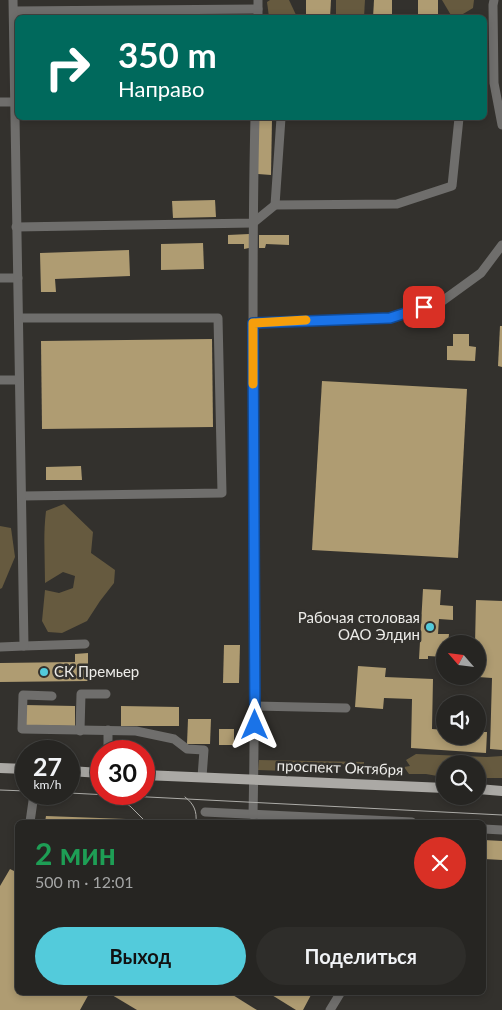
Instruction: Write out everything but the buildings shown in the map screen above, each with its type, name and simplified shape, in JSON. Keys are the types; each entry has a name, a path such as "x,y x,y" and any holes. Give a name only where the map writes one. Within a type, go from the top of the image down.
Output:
{"main road":[{"path":"0,768 15,769"},
{"name":"проспект Октября","path":"155,775 436,788"},
{"path":"486,790 502,791"}],"street":[{"path":"0,102 15,102 13,0"},
{"path":"494,0 494,83 502,125"},
{"path":"14,11 258,9"},
{"path":"15,120 24,646"},
{"path":"253,814 255,706 253,323 255,120"},
{"path":"275,204 281,120"},
{"path":"16,227 253,223 275,204 397,204 452,186 459,120"},
{"path":"253,323 390,318 441,302 481,273 502,245"},
{"path":"0,278 18,278"},
{"path":"19,318 218,318 222,493 22,496"},
{"path":"0,380 19,380"},
{"path":"0,647 85,644"},
{"path":"80,731 81,694 106,694"},
{"path":"52,696 23,695 22,729 136,730 174,739 187,749 204,750 202,777"},
{"path":"255,706 346,708"},
{"path":"108,730 108,740"},
{"path":"30,820 32,805"},
{"path":"205,812 374,820"},
{"path":"486,829 502,830"},
{"path":"330,1010 339,995"}],"shaded area":[{"path":"270,0 289,0 296,15 269,15 267,2"},
{"path":"336,0 365,0 364,15 336,15"},
{"path":"442,0 474,0 473,8 461,15 451,15"},
{"path":"64,504 93,532 91,553 115,570 114,583 87,621 62,633 48,632 42,621 45,590 59,593 73,588 75,576 63,572 45,583 44,538 46,511"},
{"path":"0,526 11,528 15,557 0,589"},
{"path":"416,754 440,755 436,755 436,776 409,774 404,767 410,766 406,760"},
{"path":"502,756 502,778 486,778 486,757"},
{"path":"259,760 364,762 364,765 333,764 315,772 258,770"}],"tram line":[{"path":"0,790 15,791"},
{"path":"80,794 502,815"},
{"path":"185,797 194,808 196,820"},
{"path":"128,805 144,820"}],"slow traffic":[{"path":"253,384 253,323 306,320"}],"place":[{"name":"Рабочая столовая ОАО Элдин","path":"430,627"},
{"name":"СК Премьер","path":"44,672"}],"route":[{"path":"255,725 253,323 390,318 424,307"}]}
